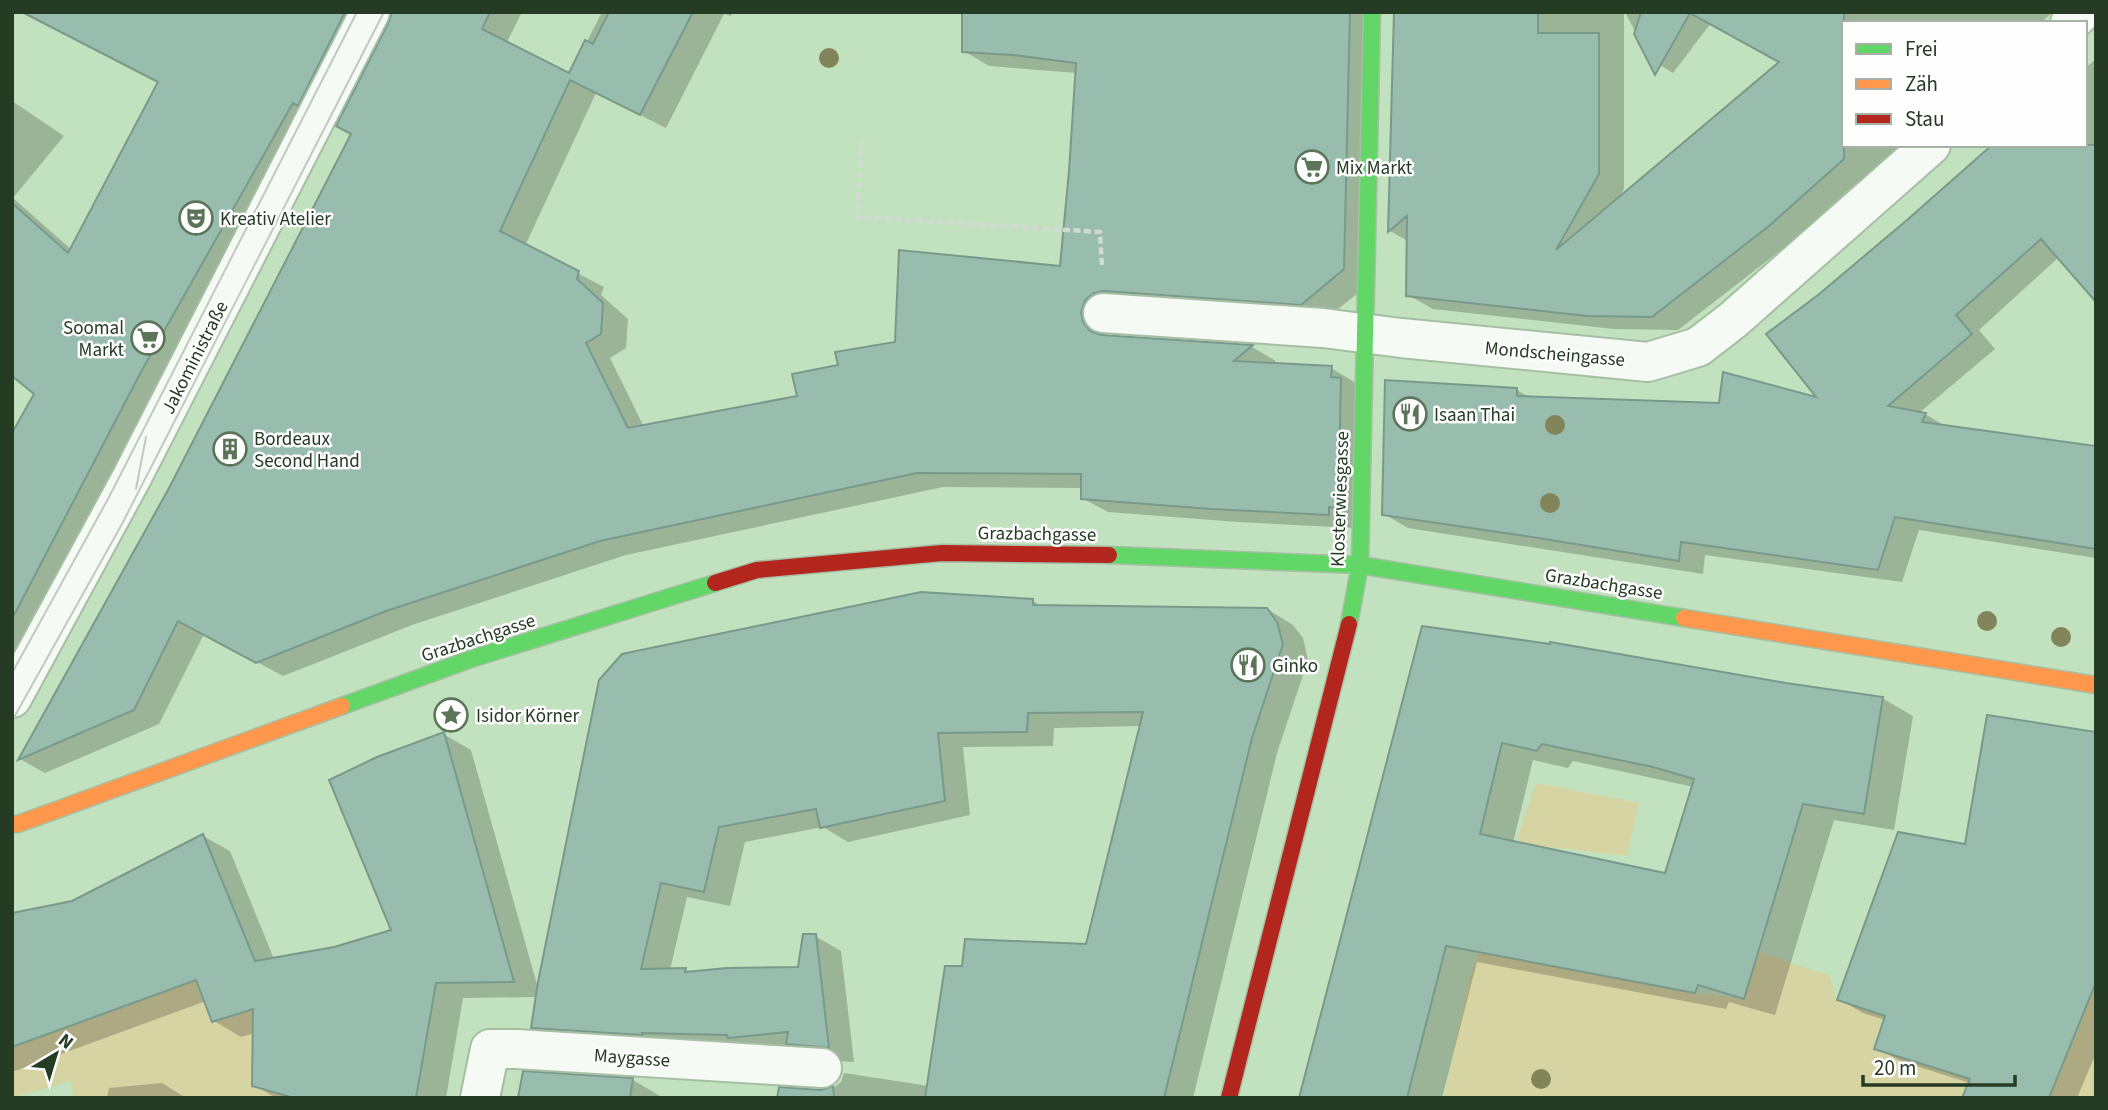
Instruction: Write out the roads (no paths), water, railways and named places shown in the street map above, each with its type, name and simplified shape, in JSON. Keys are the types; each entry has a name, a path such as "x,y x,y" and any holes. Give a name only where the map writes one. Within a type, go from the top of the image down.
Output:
{"main road":[{"name":"Klosterwiesgasse","path":"1229,1098 1349,629 1360,565 1372,12"},
{"name":"Grazbachgasse","path":"12,824 471,659 757,570 942,553 1124,555 1360,565 2096,685"}],"street":[{"name":"Jakoministraße","path":"12,698 132,477 370,12"},
{"name":"Mondscheingasse","path":"1103,296 1365,334 1647,362 1698,347 1733,320 1929,147"},
{"name":"Maygasse","path":"480,1098 490,1049 822,1068"}],"tram line":[{"path":"12,673 108,499 357,12"},
{"path":"12,721 122,524 384,12"},
{"path":"136,489 146,437"}],"place":[{"name":"Mix Markt","path":"1312,167"},
{"name":"Kreativ Atelier","path":"196,218"},
{"name":"Soomal Markt","path":"148,338"},
{"name":"Isaan Thai","path":"1410,414"},
{"name":"Bordeaux Second Hand","path":"230,449"},
{"name":"Ginko","path":"1248,665"},
{"name":"Isidor Körner","path":"451,715"}]}
